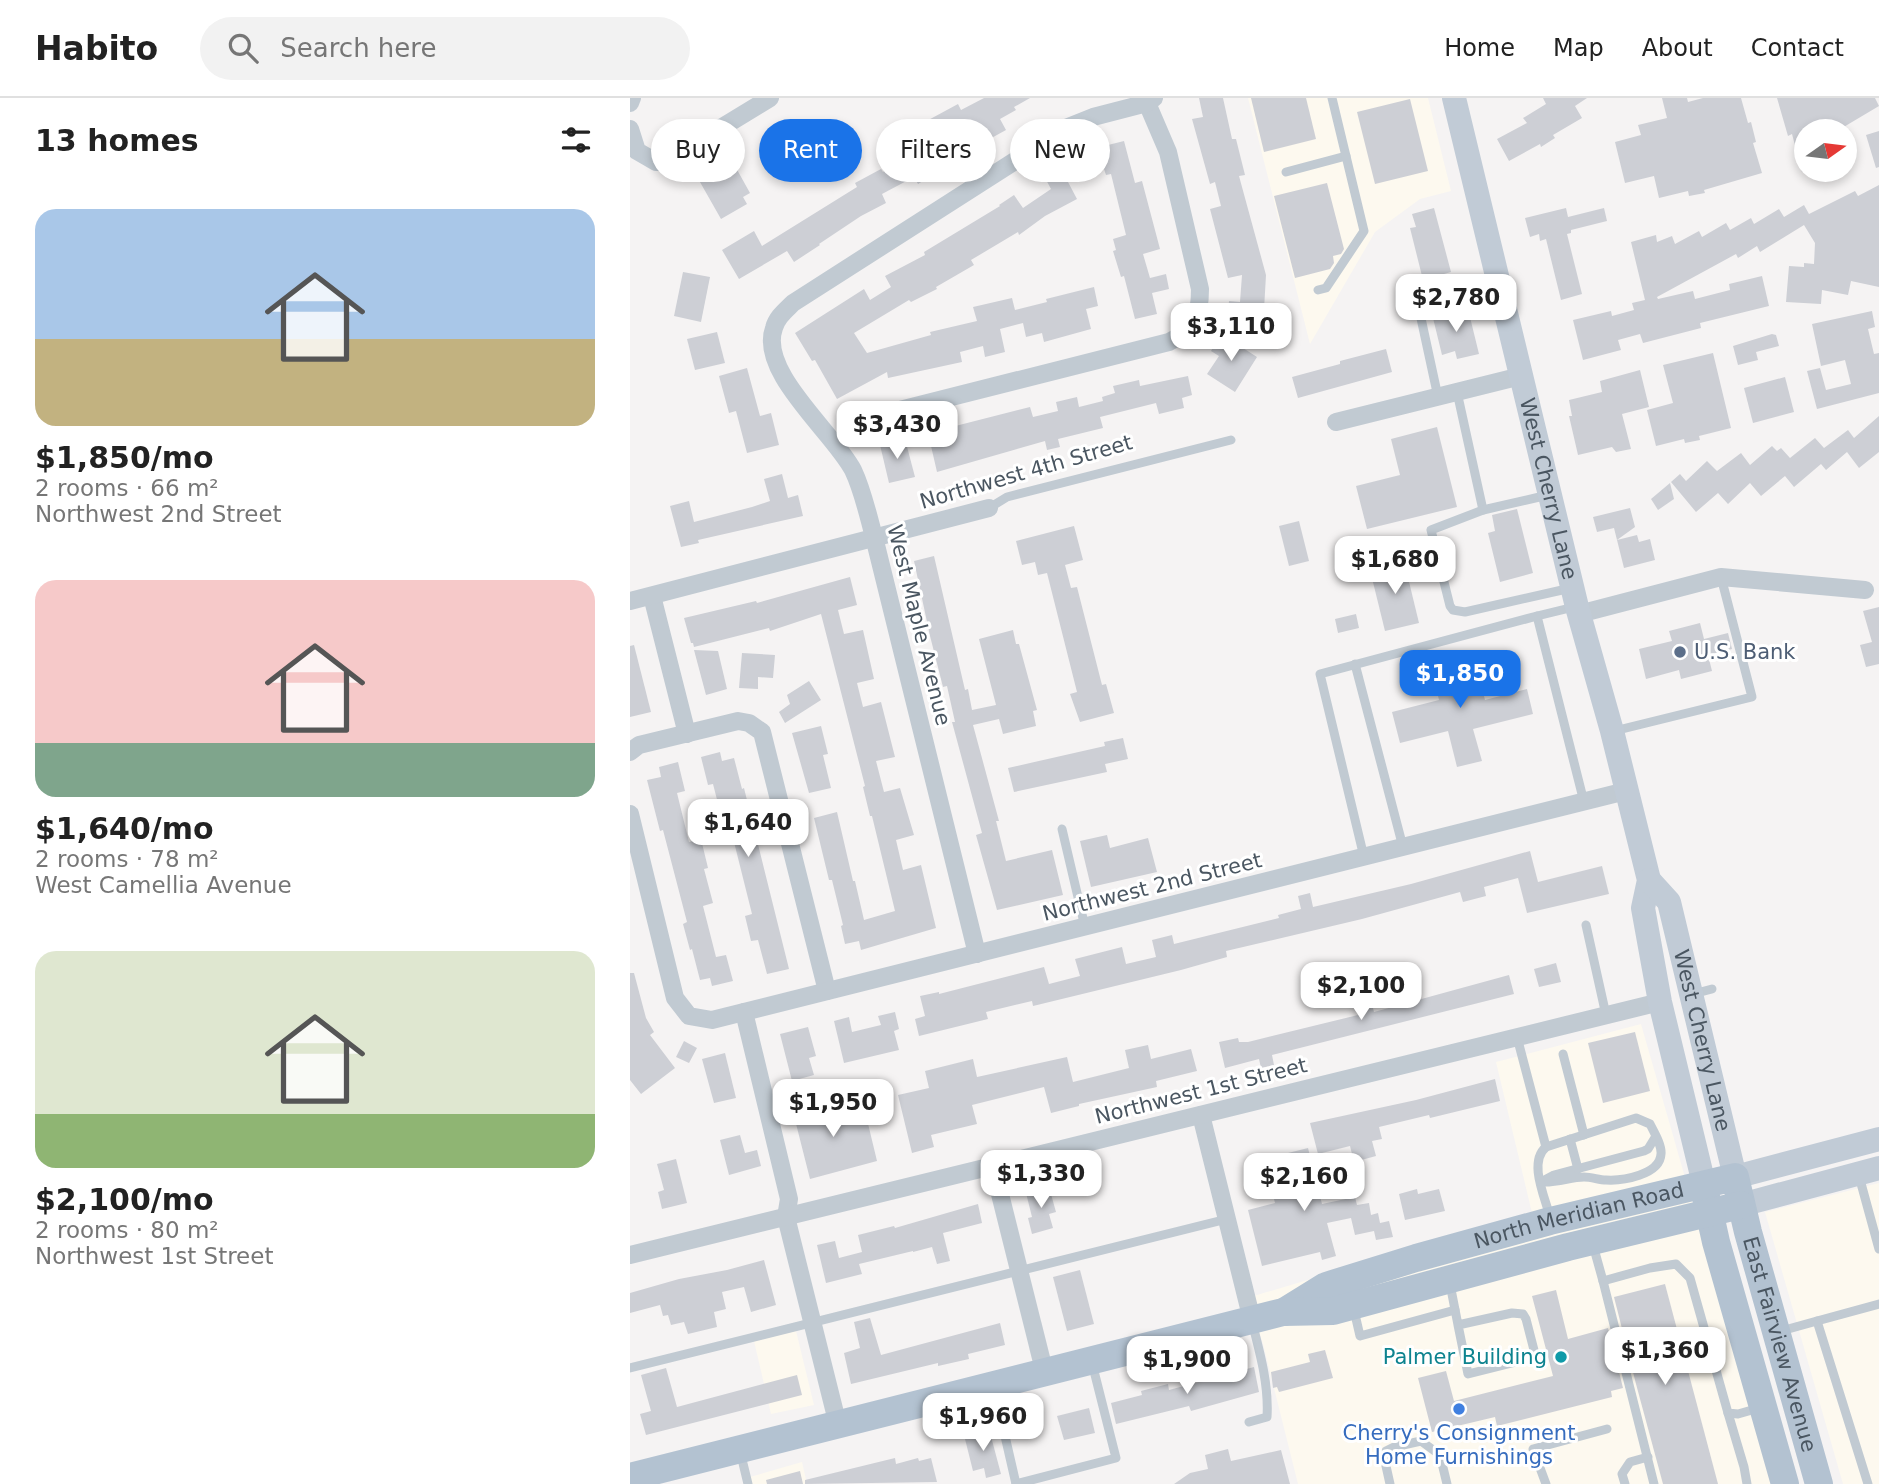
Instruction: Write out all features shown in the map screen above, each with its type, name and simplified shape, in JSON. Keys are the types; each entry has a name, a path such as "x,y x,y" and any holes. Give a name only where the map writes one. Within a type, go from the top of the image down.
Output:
{"main road":[{"name":"West Cherry Lane","path":"1454,98 1576,603 1612,731 1649,880 1643,908 1660,1002 1704,1184"},
{"name":"West Cherry Lane","path":"1649,880 1669,902 1702,992 1741,1205"},
{"name":"North Meridian Road","path":"1283,1312 1326,1286 1430,1254 1550,1221 1879,1139"},
{"name":"North Meridian Road","path":"631,1477 1283,1312 1333,1311 1592,1241 1869,1171"},
{"name":"East Fairview Avenue","path":"1704,1184 1785,1484"},
{"name":"East Fairview Avenue","path":"1741,1205 1819,1484"}],"street":[{"path":"630,129 637,151 656,163 665,162 770,98"},
{"path":"836,444 869,421 888,413 1169,342 1193,325 1200,308 1200,289 1168,152 1151,101"},
{"name":"West Maple Avenue","path":"977,954 874,537 856,478 836,444 814,419 778,368 771,347 773,330 780,315 793,303 1068,127 1151,101"},
{"path":"1336,422 1521,376"},
{"name":"Northwest 4th Street","path":"630,601 989,508"},
{"path":"1576,603 1721,577 1865,590"},
{"path":"652,596 687,734"},
{"path":"630,752 639,745 738,722 749,723 762,732 827,991"},
{"name":"Northwest 2nd Street","path":"630,814 675,998 689,1016 712,1020 1626,791"},
{"name":"Northwest 1st Street","path":"630,1255 1660,1002"},
{"path":"744,1012 789,1199 786,1217 838,1425"},
{"path":"1201,1115 1252,1320"},
{"path":"993,1166 1045,1374"}],"lane":[{"path":"1318,290 1326,288 1364,231 1332,98"},
{"path":"1286,172 1346,156"},
{"path":"1438,397 1419,309 1498,283"},
{"path":"1457,392 1483,510"},
{"name":"Northwest 4th Street","path":"989,508 1007,496 1231,440"},
{"path":"1550,494 1483,510 1432,530 1450,606 1453,610 1465,612 1576,603"},
{"path":"1612,731 1752,696 1721,577"},
{"path":"1364,857 1320,674 1537,616 1576,603"},
{"path":"1537,616 1584,802"},
{"path":"1355,664 1404,847"},
{"path":"1062,829 1085,927"},
{"path":"1586,925 1606,1015"},
{"path":"1517,1037 1546,1147"},
{"path":"1563,1054 1584,1135"},
{"path":"1541,1182 1557,1183 1583,1177 1620,1179 1647,1172 1659,1163 1662,1151 1650,1124 1636,1118 1546,1147 1539,1153 1537,1163 1541,1182 1550,1221"},
{"path":"1541,1182 1555,1175 1644,1151 1656,1136"},
{"path":"1570,1139 1578,1169"},
{"path":"1869,1171 1879,1249"},
{"path":"630,1368 1227,1219"},
{"path":"1592,1241 1654,1484"},
{"path":"1602,1281 1676,1264 1690,1278 1746,1484"},
{"path":"1449,1279 1455,1310 1458,1325 1468,1374 1524,1360 1535,1354 1523,1314 1458,1325"},
{"path":"1776,1333 1879,1304"},
{"path":"1353,1306 1360,1336 1455,1310"},
{"path":"1249,1422 1267,1417 1268,1401 1252,1320"},
{"path":"1817,1321 1868,1484"},
{"path":"993,1386 1016,1484 1116,1458 1091,1362"},
{"path":"1728,1413 1738,1414 1764,1406"},
{"path":"1546,1484 1533,1449 1607,1429"},
{"path":"1390,1484 1384,1457 1389,1449 1421,1441 1440,1455 1447,1484"},
{"path":"739,1450 748,1484"},
{"path":"1625,1484 1622,1474 1630,1462 1648,1457"}],"shaded area":[{"path":"1248,98 1428,98 1451,191 1420,199 1375,232 1310,344"},
{"path":"1641,1024 1773,1484 1298,1484 1263,1344 1247,1298 1532,1213 1496,1062"},
{"path":"1879,1183 1879,1484 1843,1484 1765,1212"},
{"path":"796,1331 814,1405 771,1414 754,1341"},
{"path":"802,1462 807,1484 752,1484 750,1477"}],"building":[{"path":"984,98 1030,98 1000,119 1006,130 996,136 996,119 930,119 958,104 961,110"},
{"path":"1199,98 1223,98 1232,139 1236,139 1245,175 1239,176 1266,275 1263,327 1227,325 1229,301 1240,302 1242,275 1228,278 1210,209 1221,206 1215,182 1210,184 1192,119 1203,117"},
{"path":"1251,98 1306,98 1316,139 1264,152"},
{"path":"1543,98 1587,98 1575,106 1582,118 1553,135 1555,138 1541,147 1540,144 1509,161 1497,139 1527,123 1523,118 1546,104"},
{"path":"1662,98 1687,98 1688,102 1703,98 1741,98 1748,123 1751,122 1756,142 1753,143 1762,173 1689,196 1688,191 1659,198 1654,176 1625,183 1615,142 1641,135 1638,125 1667,118"},
{"path":"1777,98 1875,98 1879,106 1857,119 1794,119 1794,142 1792,134 1788,136"},
{"path":"1410,99 1428,171 1375,184 1357,112"},
{"path":"1879,131 1879,167 1876,168 1866,135"},
{"path":"1124,141 1135,183 1142,181 1160,249 1143,254 1150,278 1166,274 1169,289 1152,293 1157,314 1135,319 1124,276 1121,277 1113,251 1116,250 1113,239 1126,235 1110,174 1110,144"},
{"path":"876,172 876,182 905,182 882,194 886,203 861,216 794,262 787,251 739,279 722,250 754,231 762,246 857,187 855,183 862,182 862,179"},
{"path":"700,182 744,182 750,193 743,197 747,204 721,219"},
{"path":"1047,182 1068,182 1077,199 1045,216 1019,235 1018,232 971,260 974,265 936,287 937,289 911,302 909,300 854,333 867,353 931,335 930,332 977,321 973,307 1012,298 1015,310 1094,287 1098,306 1086,309 1091,329 1044,342 1042,333 1026,337 1023,323 1000,329 1005,352 985,357 983,346 960,352 962,362 888,378 887,372 837,399 815,360 812,361 795,333 864,289 870,300 891,287 885,276 925,255 924,252 1014,195 1023,208 1051,189"},
{"path":"1327,183 1344,249 1341,254 1333,256 1334,263 1330,269 1295,278 1274,196"},
{"path":"1879,185 1879,287 1851,281 1848,295 1822,290 1821,304 1786,302 1789,266 1804,267 1804,263 1814,264 1815,243 1804,225 1760,252 1757,246 1738,258 1736,254 1657,297 1658,299 1693,291 1695,299 1730,290 1729,284 1762,276 1769,306 1700,323 1701,328 1643,343 1640,334 1618,340 1621,350 1583,360 1573,320 1611,311 1612,316 1634,310 1632,303 1645,300 1631,242 1656,235 1657,242 1672,236 1675,244 1699,231 1702,237 1726,223 1730,230 1751,218 1754,224 1779,209 1784,217 1804,205 1809,214 1855,191 1858,196"},
{"path":"1434,208 1451,272 1423,280 1410,228 1416,227 1412,214"},
{"path":"1566,208 1568,217 1604,208 1607,221 1571,230 1571,233 1567,234 1582,294 1561,300 1546,239 1540,241 1539,234 1530,237 1525,218"},
{"path":"683,272 710,277 701,322 674,316"},
{"path":"1468,309 1479,354 1457,359 1455,351 1442,355 1433,318"},
{"path":"1872,311 1875,327 1868,329 1874,354 1879,353 1879,393 1817,409 1807,371 1820,368 1826,390 1851,384 1845,360 1821,366 1812,324"},
{"path":"717,332 725,363 695,370 687,339"},
{"path":"1221,334 1257,357 1235,392 1207,374 1219,356 1211,351"},
{"path":"1776,335 1779,346 1756,352 1758,360 1738,365 1733,346"},
{"path":"1386,349 1392,372 1298,398 1292,377"},
{"path":"1713,353 1731,428 1699,436 1700,440 1685,443 1684,439 1656,446 1647,410 1673,403 1663,365"},
{"path":"747,368 760,416 771,413 779,445 747,453 736,411 729,413 719,376"},
{"path":"1640,370 1649,407 1622,414 1631,449 1616,452 1612,447 1578,455 1569,416 1572,416 1569,400 1602,392 1600,381"},
{"path":"1188,376 1192,395 1182,398 1184,408 1159,414 1156,403 1100,417 1103,428 1058,439 1060,447 1047,450 1045,441 937,472 928,433 1030,407 1033,417 1058,411 1056,402 1077,397 1079,407 1103,401 1102,397 1115,393 1113,386 1139,380 1140,386"},
{"path":"1785,377 1794,412 1753,423 1744,388"},
{"path":"1879,416 1879,452 1859,468 1847,452 1826,470 1821,464 1794,487 1785,476 1761,496 1750,483 1728,504 1718,493 1696,512 1671,482 1680,474 1686,481 1707,461 1717,471 1741,453 1750,465 1772,446 1777,451 1781,448 1790,458 1815,438 1824,448 1848,430 1854,438"},
{"path":"1437,427 1457,507 1367,529 1356,486 1400,475 1391,439"},
{"path":"905,439 915,477 889,483 880,445"},
{"path":"782,474 788,498 798,495 803,516 698,540 699,543 681,547 670,506 689,501 694,522 752,507 770,501 764,479"},
{"path":"1670,483 1674,499 1658,510 1651,499"},
{"path":"1630,508 1635,527 1617,540 1614,528 1597,532 1593,517"},
{"path":"1517,509 1533,573 1500,582 1488,533 1495,531 1492,515"},
{"path":"1299,521 1309,561 1289,566 1279,526"},
{"path":"1074,526 1083,560 1065,565 1071,588 1077,587 1102,685 1106,684 1114,713 1080,722 1070,694 1077,692 1047,573 1038,575 1035,562 1022,565 1016,541"},
{"path":"1637,535 1639,542 1650,539 1655,560 1624,568 1617,540"},
{"path":"934,556 972,710 996,705 979,639 1013,630 1016,644 1019,644 1037,710 1033,711 1036,726 1003,734 999,719 973,725 999,821 996,821 1006,861 1052,850 1063,895 997,910 976,835 982,833 952,722 955,722 947,686 943,687 930,636 914,561"},
{"path":"1404,561 1419,623 1385,631 1370,570"},
{"path":"850,577 857,605 838,610 844,634 863,630 874,679 857,683 863,707 881,702 895,757 876,761 884,792 900,788 914,835 896,840 903,870 921,865 936,928 861,950 859,941 845,944 832,880 829,880 814,818 837,812 864,920 895,911 821,614 770,631 769,628 694,647 684,618 756,601 757,603"},
{"path":"1879,607 1879,664 1866,667 1860,645 1872,642 1863,611"},
{"path":"1356,614 1359,628 1338,633 1335,619"},
{"name":"U.S. Bank","path":"1700,623 1704,639 1728,633 1732,649 1708,655 1712,671 1681,679 1679,670 1646,679 1639,649 1672,641 1669,631"},
{"path":"634,645 651,712 630,717 630,646"},
{"path":"694,650 718,651 727,689 706,695"},
{"path":"742,653 775,655 773,678 758,677 758,689 739,688"},
{"path":"1474,656 1485,700 1527,689 1533,714 1473,729 1482,761 1457,767 1448,731 1400,743 1392,712 1439,700 1431,667"},
{"path":"809,681 821,700 785,723 779,712 790,704 787,695"},
{"path":"821,726 828,754 823,755 831,788 809,793 792,733"},
{"path":"1123,738 1128,759 1105,764 1107,772 1014,792 1008,768 1105,746 1104,742"},
{"path":"720,752 722,761 734,758 742,789 744,788 789,969 767,974 758,940 751,941 745,916 752,914 729,822 723,823 713,784 708,785 701,757"},
{"path":"678,762 685,791 677,793 689,842 701,839 708,868 704,869 713,903 703,906 716,957 726,955 733,981 712,986 710,978 700,980 692,949 690,950 683,924 687,922 647,780 661,777 659,767"},
{"path":"1107,835 1110,848 1148,838 1157,872 1091,887 1080,841"},
{"path":"1530,851 1538,882 1602,866 1609,894 1527,913 1518,878 1484,887 1486,896 1463,902 1460,892 1362,919 1226,951 1227,957 1181,970 1033,1006 1032,1001 986,1012 988,1019 919,1036 915,1019 925,1016 920,996 939,994 1044,967 1049,984 1080,976 1075,959 1122,947 1126,964 1156,957 1152,940 1172,935 1174,944 1279,918 1278,915 1301,909 1298,896 1310,893 1313,907 1411,884"},
{"path":"1556,963 1561,982 1539,987 1534,969"},
{"path":"630,973 634,973 646,1018 654,1032 650,1035 675,1068 641,1094 630,1080"},
{"path":"1509,975 1514,994 1272,1055 1274,1065 1261,1068 1259,1059 1225,1068 1219,1042 1238,1038 1239,1042 1248,1042 1358,1015 1354,1001 1370,996 1374,1012"},
{"path":"895,1012 899,1029 894,1031 899,1050 844,1063 834,1021 849,1017 852,1032 881,1025 878,1016"},
{"path":"808,1027 816,1056 809,1058 814,1075 792,1081 780,1034"},
{"path":"1635,1032 1650,1091 1603,1103 1588,1043"},
{"path":"684,1041 697,1048 689,1063 676,1057"},
{"path":"1148,1045 1151,1059 1191,1049 1197,1071 1156,1081 1157,1087 1051,1113 1044,1087 972,1105 977,1124 931,1135 934,1147 912,1153 898,1095 929,1088 925,1071 973,1059 977,1077 1067,1057 1073,1082 1129,1068 1125,1050"},
{"path":"725,1053 736,1098 714,1103 702,1059"},
{"path":"1495,1079 1500,1101 1379,1127 1382,1139 1372,1141 1376,1156 1354,1162 1350,1146 1318,1154 1310,1123 1416,1100"},
{"path":"824,1101 827,1116 864,1107 877,1161 810,1179 792,1108"},
{"path":"740,1135 745,1153 757,1150 761,1166 729,1175 720,1140"},
{"path":"1308,1148 1322,1204 1355,1197 1357,1205 1369,1203 1371,1215 1378,1213 1380,1223 1389,1221 1393,1237 1376,1240 1374,1231 1355,1235 1351,1218 1327,1223 1336,1256 1322,1260 1320,1252 1262,1266 1248,1210 1275,1203 1264,1159"},
{"path":"676,1159 687,1203 662,1209 658,1192 664,1190 657,1164"},
{"path":"1049,1187 1056,1212 1049,1214 1053,1228 1032,1234 1028,1218 1032,1217 1026,1193"},
{"path":"1417,1189 1418,1194 1439,1189 1445,1211 1405,1220 1399,1194"},
{"path":"978,1204 982,1223 943,1233 950,1261 937,1264 932,1247 859,1264 862,1274 826,1283 817,1245 835,1241 839,1258 862,1252 858,1235 894,1226 895,1228"},
{"path":"764,1260 776,1305 751,1312 744,1287 722,1292 726,1309 714,1312 717,1327 688,1334 684,1322 671,1325 668,1315 663,1316 660,1305 630,1313 630,1293"},
{"path":"1080,1270 1094,1324 1067,1331 1053,1277"},
{"path":"1665,1284 1718,1484 1663,1484 1636,1384 1614,1297"},
{"path":"1556,1290 1568,1339 1608,1328 1623,1388 1611,1391 1612,1397 1497,1426 1495,1417 1432,1432 1418,1378 1446,1371 1454,1401 1553,1376 1532,1296"},
{"path":"870,1318 881,1355 1000,1323 1005,1345 968,1354 969,1359 938,1366 938,1363 851,1384 844,1353 860,1348 854,1322"},
{"path":"1325,1350 1333,1378 1279,1392 1277,1387 1273,1388 1271,1372 1310,1362 1308,1354"},
{"path":"1254,1367 1259,1392 1191,1411 1189,1406 1116,1424 1111,1403 1142,1395 1141,1391 1168,1384 1169,1390"},
{"path":"666,1368 677,1407 797,1375 802,1395 646,1435 640,1414 651,1411 641,1375"},
{"path":"1089,1408 1095,1433 1064,1440 1057,1416"},
{"path":"989,1429 1001,1474 986,1478 984,1468 973,1471 964,1435"},
{"path":"1228,1449 1231,1461 1281,1450 1290,1484 1174,1484 1190,1473 1208,1469 1205,1455"},
{"path":"895,1458 896,1464 918,1458 919,1461 931,1458 937,1482 805,1484 805,1480"},
{"path":"800,1471 803,1484 767,1484 766,1480"}],"place":[{"name":"U.S. Bank","path":"1680,652"},
{"name":"Palmer Building","path":"1561,1357"},
{"name":"Cherry's Consignment Home Furnishings","path":"1459,1409"}]}
